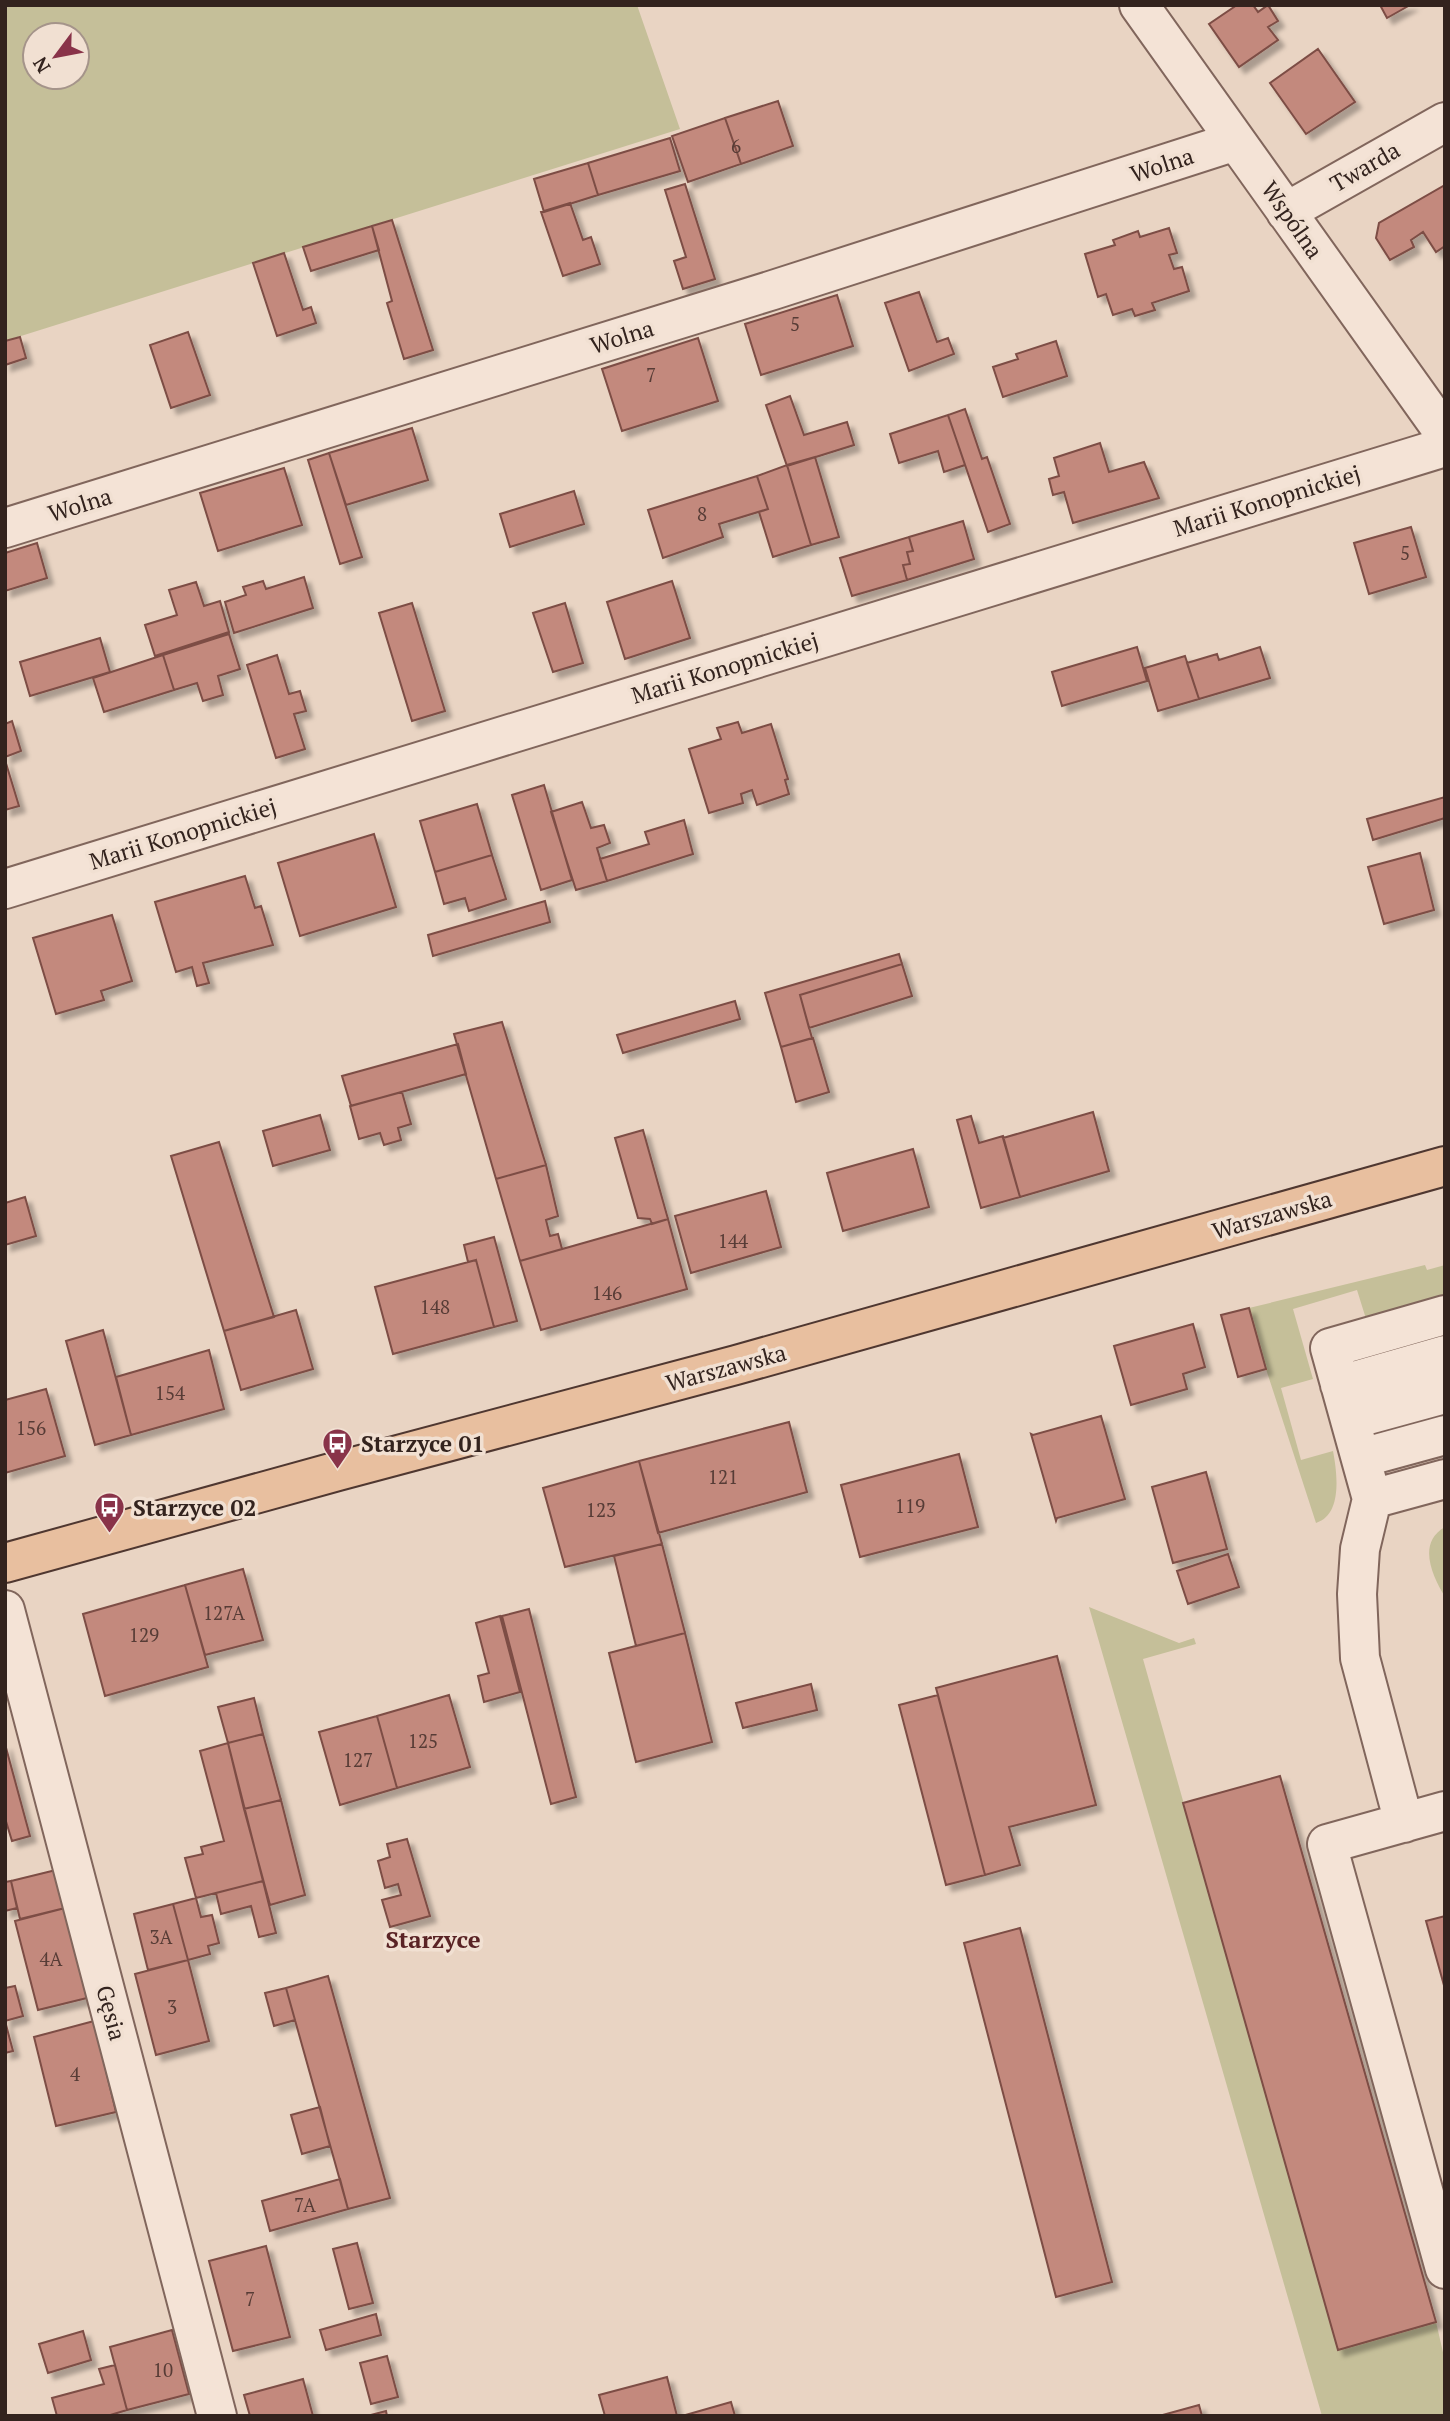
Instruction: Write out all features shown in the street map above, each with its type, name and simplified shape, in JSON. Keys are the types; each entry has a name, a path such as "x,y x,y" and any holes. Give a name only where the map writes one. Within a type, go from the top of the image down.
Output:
{"main road":[{"name":"Warszawska","path":"5,1563 736,1365 1445,1166"}],"street":[{"name":"Wspólna","path":"1139,5 1445,434"},
{"name":"Twarda","path":"1286,212 1445,122"},
{"name":"Wolna","path":"5,528 774,290 1236,141"},
{"name":"Marii Konopnickiej","path":"5,889 1445,447"},
{"path":"1404,1823 1360,1658 1357,1594 1360,1549 1372,1499 1330,1348 1445,1315"},
{"path":"1345,1403 1445,1355"},
{"path":"1345,1403 1445,1394"},
{"path":"1361,1458 1445,1435"},
{"path":"1372,1499 1445,1479"},
{"name":"Gęsia","path":"5,1610 217,2416"},
{"path":"1444,2262 1436,2198 1327,1844 1445,1811"}],"shaded area":[{"path":"5,5 637,5 680,129 5,341"},
{"path":"1425,1265 1427,1270 1445,1265 1445,1300 1367,1322 1357,1290 1293,1309 1313,1379 1281,1388 1301,1460 1333,1451 1336,1470 1336,1492 1331,1511 1316,1523 1249,1308"},
{"path":"1445,1527 1445,1597 1432,1569 1429,1550 1436,1534"},
{"path":"1089,1607 1179,1643 1194,1638 1196,1644 1143,1659 1338,2350 1436,2322 1445,2361 1443,2416 1322,2416"}],"building":[{"path":"1237,5 1253,5 1258,12 1268,5 1278,21 1268,27 1278,40 1239,67 1209,24"},
{"path":"1380,5 1410,5 1387,18"},
{"path":"1318,49 1355,102 1306,134 1270,83"},
{"path":"778,101 793,146 741,164 725,118"},
{"path":"725,118 741,164 688,182 672,136"},
{"path":"670,138 680,171 598,195 588,163"},
{"path":"588,163 598,195 544,212 534,179"},
{"path":"685,184 715,279 683,289 674,261 686,257 665,190"},
{"path":"1445,185 1445,246 1436,252 1423,232 1411,240 1414,247 1390,260 1376,238 1379,223"},
{"path":"570,203 583,240 591,237 600,264 563,276 541,212"},
{"path":"392,220 433,350 404,359 387,303 392,301 372,226"},
{"path":"372,226 379,250 311,271 303,247"},
{"path":"1169,228 1177,253 1169,255 1174,269 1182,267 1189,291 1152,303 1155,310 1135,316 1132,309 1113,315 1106,294 1098,297 1085,254 1115,245 1113,240 1138,231 1140,237"},
{"path":"284,253 303,310 311,307 316,323 277,336 253,263"},
{"path":"919,292 937,342 948,338 954,354 909,371 885,303"},
{"path":"837,295 853,346 761,375 745,324"},
{"path":"188,332 210,395 171,408 150,345"},
{"path":"20,337 26,358 5,365 5,341"},
{"path":"698,338 718,401 622,431 602,369"},
{"path":"1056,341 1067,376 1003,397 993,367 1018,359 1016,354"},
{"path":"790,396 804,435 847,422 854,445 787,466 766,405"},
{"path":"965,409 982,459 987,457 1010,524 988,532 948,415"},
{"path":"948,415 965,465 944,472 938,451 899,463 890,434"},
{"path":"412,428 428,480 346,505 329,453"},
{"path":"1100,443 1109,472 1144,462 1159,498 1073,523 1064,492 1053,495 1049,479 1059,476 1054,458"},
{"path":"329,453 362,557 340,564 308,460"},
{"path":"815,457 839,537 811,545 787,465"},
{"path":"787,465 811,545 773,557 759,512 768,509 757,476"},
{"path":"284,468 302,525 218,551 200,493"},
{"path":"757,476 768,509 719,524 723,537 663,558 648,510"},
{"path":"574,491 584,524 510,547 500,514"},
{"path":"963,521 974,559 907,580 903,565 910,564 907,552 913,551 909,537"},
{"path":"1411,527 1426,577 1369,594 1354,543"},
{"path":"909,537 913,551 907,552 910,564 903,565 907,580 852,596 840,558"},
{"path":"37,543 47,578 5,591 5,553"},
{"path":"304,577 313,608 234,633 225,602 246,595 243,587 263,581 266,589"},
{"path":"672,581 690,638 625,659 607,602"},
{"path":"196,582 204,606 220,601 229,632 155,656 145,625 177,615 169,590"},
{"path":"412,603 445,711 412,721 379,613"},
{"path":"565,603 583,663 553,672 533,613"},
{"path":"229,634 240,669 218,676 223,695 203,701 197,683 174,690 163,655"},
{"path":"100,638 110,672 30,696 20,662"},
{"path":"1137,647 1147,681 1062,706 1052,672"},
{"path":"1260,647 1270,678 1199,699 1187,663 1217,654 1219,660"},
{"path":"163,655 174,690 104,712 93,678"},
{"path":"277,655 289,694 300,691 306,711 294,714 305,749 276,758 247,665"},
{"path":"1185,656 1199,699 1158,711 1145,668"},
{"path":"12,721 21,751 5,757 5,724"},
{"path":"738,722 742,733 771,724 788,779 785,780 789,794 757,805 752,790 741,794 743,803 709,813 689,749 721,739 717,728"},
{"path":"5,760 19,806 5,810"},
{"path":"544,785 572,880 541,890 512,795"},
{"path":"1445,797 1445,818 1373,840 1367,819"},
{"path":"582,802 591,828 604,825 610,843 597,848 607,881 576,890 551,812"},
{"path":"477,804 492,855 435,872 420,821"},
{"path":"684,820 693,854 607,881 600,859 649,844 645,832"},
{"path":"374,834 396,907 300,936 278,863"},
{"path":"1420,853 1434,910 1384,924 1368,867"},
{"path":"492,855 506,899 469,911 465,898 444,904 435,872"},
{"path":"245,876 255,908 261,906 273,945 203,963 209,983 197,986 192,967 176,972 155,902"},
{"path":"545,901 550,922 433,956 428,935"},
{"path":"112,915 132,981 101,991 104,1000 56,1014 33,938"},
{"path":"899,954 902,964 800,995 812,1038 781,1047 765,993"},
{"path":"902,964 912,996 809,1028 800,995"},
{"path":"735,1001 740,1019 623,1053 617,1035"},
{"path":"502,1022 546,1165 496,1179 454,1034"},
{"path":"813,1038 829,1092 796,1102 781,1047"},
{"path":"458,1044 466,1074 351,1106 342,1076"},
{"path":"402,1092 411,1124 398,1128 401,1140 384,1145 380,1133 359,1139 350,1106"},
{"path":"1093,1112 1109,1171 1020,1197 1003,1138"},
{"path":"320,1115 330,1150 273,1166 263,1131"},
{"path":"971,1116 979,1143 1003,1136 1020,1197 981,1208 957,1120"},
{"path":"643,1130 668,1219 652,1224 650,1219 638,1218 615,1138"},
{"path":"219,1142 274,1317 224,1331 171,1156"},
{"path":"913,1149 929,1207 843,1231 827,1173"},
{"path":"546,1165 558,1216 546,1220 550,1236 558,1234 562,1249 520,1261 496,1179"},
{"path":"766,1191 781,1247 691,1273 675,1216"},
{"path":"25,1197 36,1236 5,1245 5,1203"},
{"path":"668,1219 687,1289 541,1330 520,1261"},
{"path":"494,1237 517,1321 494,1327 476,1260 468,1262 464,1245"},
{"path":"476,1260 494,1327 393,1354 375,1287"},
{"path":"1249,1308 1266,1369 1238,1377 1221,1315"},
{"path":"296,1310 313,1369 241,1390 224,1331"},
{"path":"1193,1324 1205,1367 1183,1374 1187,1389 1131,1405 1114,1346"},
{"path":"103,1330 131,1435 95,1445 66,1341"},
{"path":"209,1350 224,1409 131,1435 116,1377"},
{"path":"46,1389 65,1456 5,1473 5,1400"},
{"path":"1101,1416 1125,1499 1057,1518 1056,1521 1031,1434"},
{"path":"789,1422 807,1492 658,1533 639,1461"},
{"path":"959,1454 978,1527 860,1557 841,1485"},
{"path":"639,1461 662,1544 565,1567 543,1488"},
{"path":"1206,1472 1227,1549 1173,1563 1152,1487"},
{"path":"662,1544 685,1633 636,1646 614,1556"},
{"path":"1228,1554 1239,1587 1188,1604 1177,1571"},
{"path":"243,1569 263,1640 205,1655 185,1585"},
{"path":"185,1585 208,1667 105,1696 83,1614"},
{"path":"529,1609 576,1797 551,1804 502,1616"},
{"path":"500,1616 520,1692 484,1702 478,1676 489,1673 476,1623"},
{"path":"685,1633 712,1742 636,1762 609,1653"},
{"path":"1057,1656 1096,1805 1009,1827 1020,1865 985,1875 936,1688"},
{"path":"811,1684 817,1710 743,1728 736,1703"},
{"path":"449,1695 470,1767 397,1788 377,1716"},
{"path":"938,1695 985,1875 946,1885 899,1705"},
{"path":"254,1698 263,1734 228,1743 218,1707"},
{"path":"377,1716 397,1788 340,1805 319,1732"},
{"path":"263,1734 281,1800 244,1809 228,1743"},
{"path":"228,1743 263,1881 196,1898 185,1858 203,1854 201,1847 224,1841 200,1751"},
{"path":"5,1744 30,1836 12,1841 5,1818"},
{"path":"1280,1776 1436,2322 1338,2350 1183,1803"},
{"path":"281,1800 305,1895 270,1905 244,1809"},
{"path":"407,1839 430,1916 390,1927 382,1900 401,1895 398,1884 385,1888 378,1861 390,1857 387,1844"},
{"path":"56,1870 65,1908 20,1919 11,1881"},
{"path":"11,1881 17,1908 5,1911 5,1882"},
{"path":"263,1881 276,1933 259,1937 251,1906 221,1914 216,1893"},
{"path":"196,1898 201,1917 212,1915 219,1943 208,1946 210,1954 188,1960 173,1904"},
{"path":"173,1904 188,1960 148,1970 134,1914"},
{"path":"65,1908 87,1998 38,2010 15,1921"},
{"path":"1445,1916 1445,1989 1426,1921"},
{"path":"1020,1928 1112,2282 1056,2297 964,1943"},
{"path":"188,1960 209,2041 156,2055 135,1974"},
{"path":"328,1976 390,2198 348,2209 286,1988"},
{"path":"15,1986 23,2016 5,2021 5,1988"},
{"path":"286,1988 295,2020 274,2026 265,1993"},
{"path":"5,2021 13,2051 5,2053"},
{"path":"94,2021 116,2112 56,2126 34,2037"},
{"path":"320,2107 330,2146 302,2154 291,2115"},
{"path":"340,2179 348,2209 270,2231 262,2201"},
{"path":"357,2243 373,2303 349,2309 333,2249"},
{"path":"266,2246 290,2337 233,2351 209,2261"},
{"path":"376,2314 381,2335 326,2350 320,2330"},
{"path":"172,2330 189,2394 127,2410 110,2347"},
{"path":"83,2331 91,2360 48,2373 39,2344"},
{"path":"387,2356 398,2397 371,2404 360,2363"},
{"path":"115,2365 127,2410 107,2416 57,2416 52,2398 104,2384 99,2369"},
{"path":"667,2377 677,2416 605,2416 599,2395"},
{"path":"303,2379 313,2416 250,2416 244,2395"},
{"path":"731,2402 735,2416 682,2416"},
{"path":"1199,2405 1202,2416 1159,2416"},
{"path":"386,2411 387,2416 367,2416"}],"place":[{"name":"Starzyce 01","path":"338,1471"},
{"name":"Starzyce 02","path":"110,1535"}],"district":[{"name":"Starzyce","path":"433,1940"}]}
